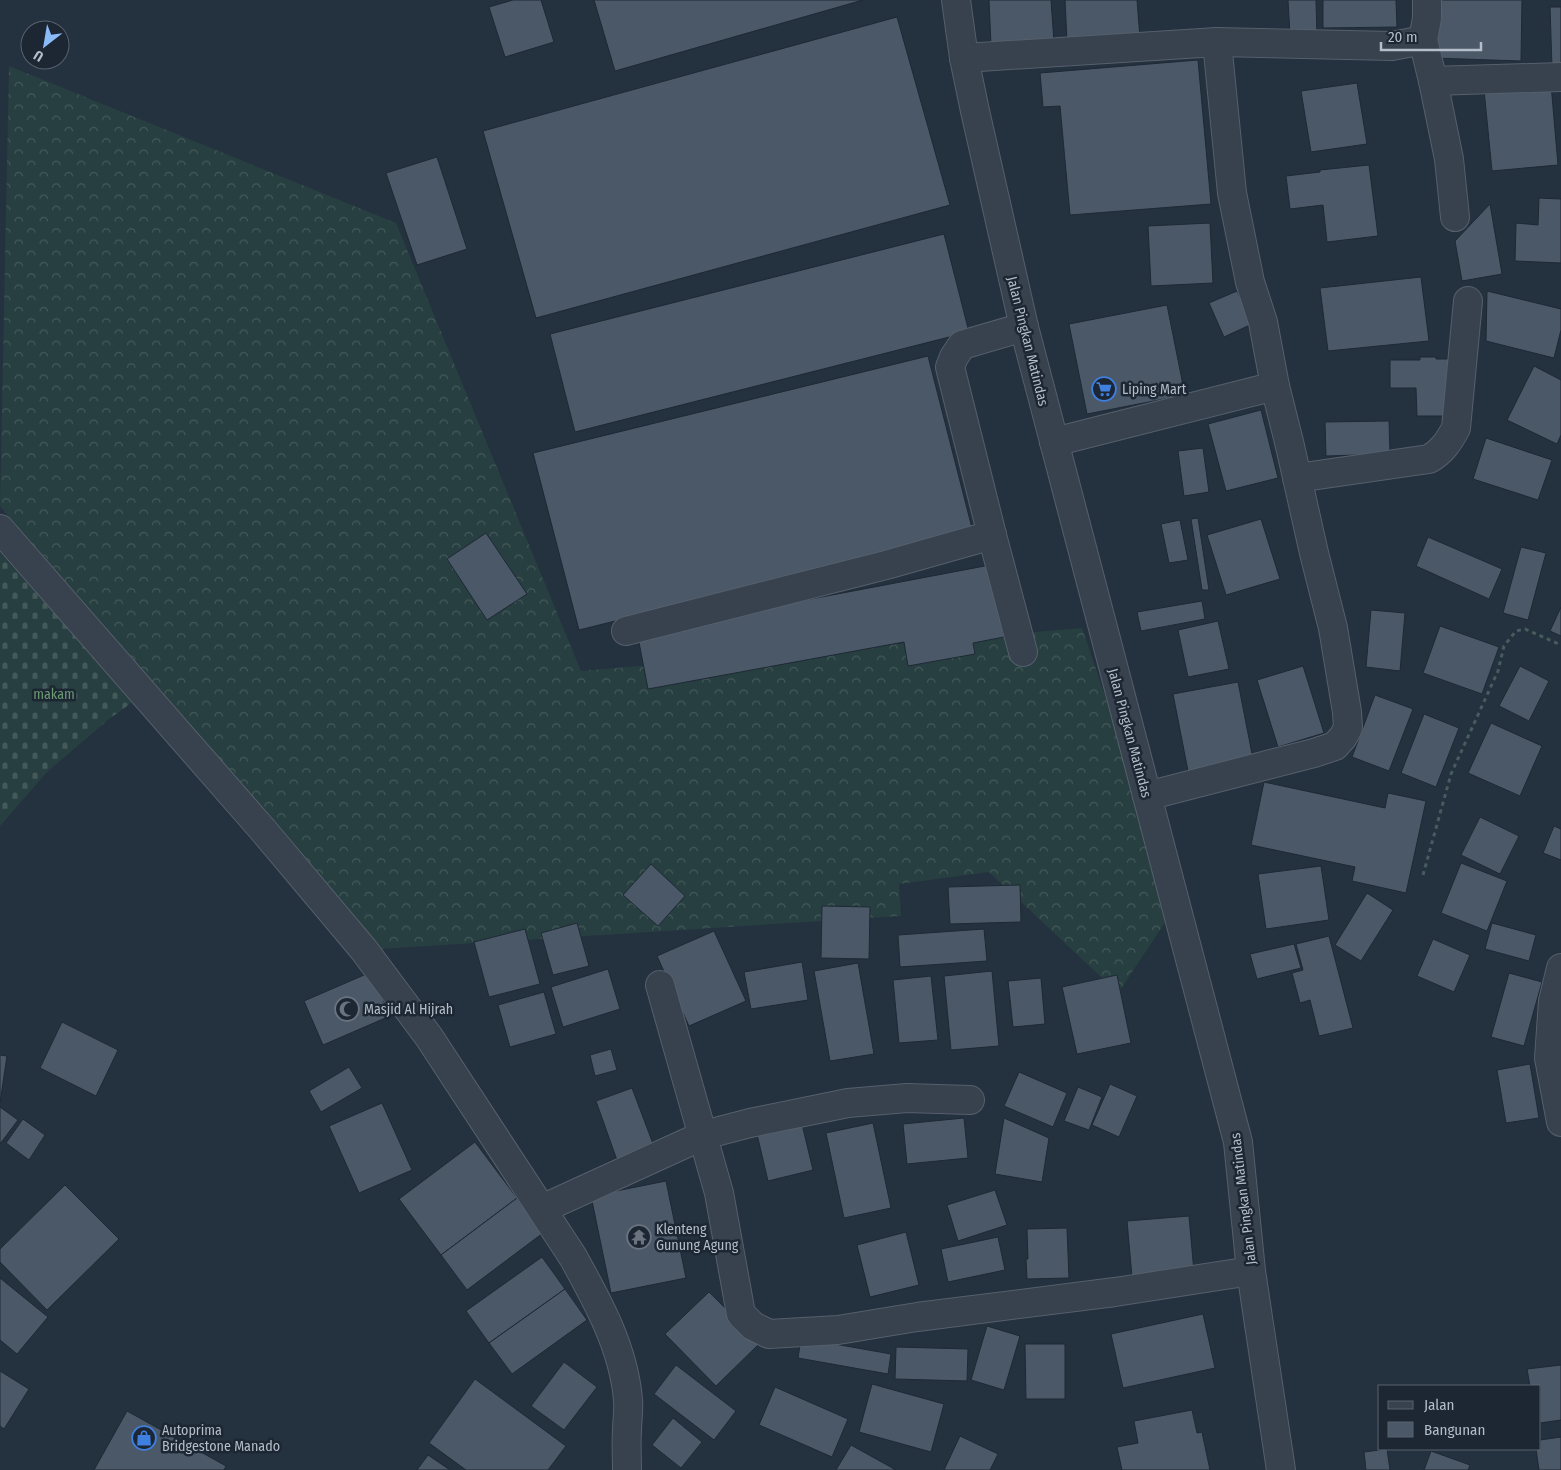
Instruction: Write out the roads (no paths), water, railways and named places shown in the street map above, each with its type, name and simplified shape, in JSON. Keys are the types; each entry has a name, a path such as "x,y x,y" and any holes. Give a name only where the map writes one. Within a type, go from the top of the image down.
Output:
{"street":[{"name":"Jalan Pingkan Matindas","path":"956,0 964,58 975,111 1024,327 1238,1142 1252,1271 1281,1470"},
{"path":"1427,0 1427,18 1423,40 1449,159 1455,217"},
{"path":"964,58 1217,42 1392,46 1423,40"},
{"path":"1147,796 1314,754 1335,746 1348,728 1333,628 1275,386 1264,330 1250,282 1232,193 1217,42"},
{"path":"1433,81 1561,77"},
{"path":"1297,478 1429,459 1439,454 1456,428 1468,301"},
{"path":"1023,652 950,367 962,345 1024,327"},
{"path":"1054,442 1275,386"},
{"path":"0,529 264,830 364,950 429,1037 573,1257 590,1288 617,1348 628,1401 626,1446 628,1470"},
{"path":"626,631 886,565 992,535"},
{"path":"1561,968 1553,1002 1549,1058 1561,1122"},
{"path":"660,985 719,1193 742,1314 753,1326 769,1334 838,1330 917,1317 1115,1292 1252,1271"},
{"path":"542,1209 704,1135 750,1122 848,1103 907,1098 970,1100"}],"place":[{"name":"Liping Mart","path":"1104,389"},
{"name":"Masjid Al Hijrah","path":"347,1009"},
{"name":"Klenteng Gunung Agung","path":"639,1237"},
{"name":"Autoprima Bridgestone Manado","path":"144,1438"}],"park label":[{"name":"makam","path":"54,694"}]}
